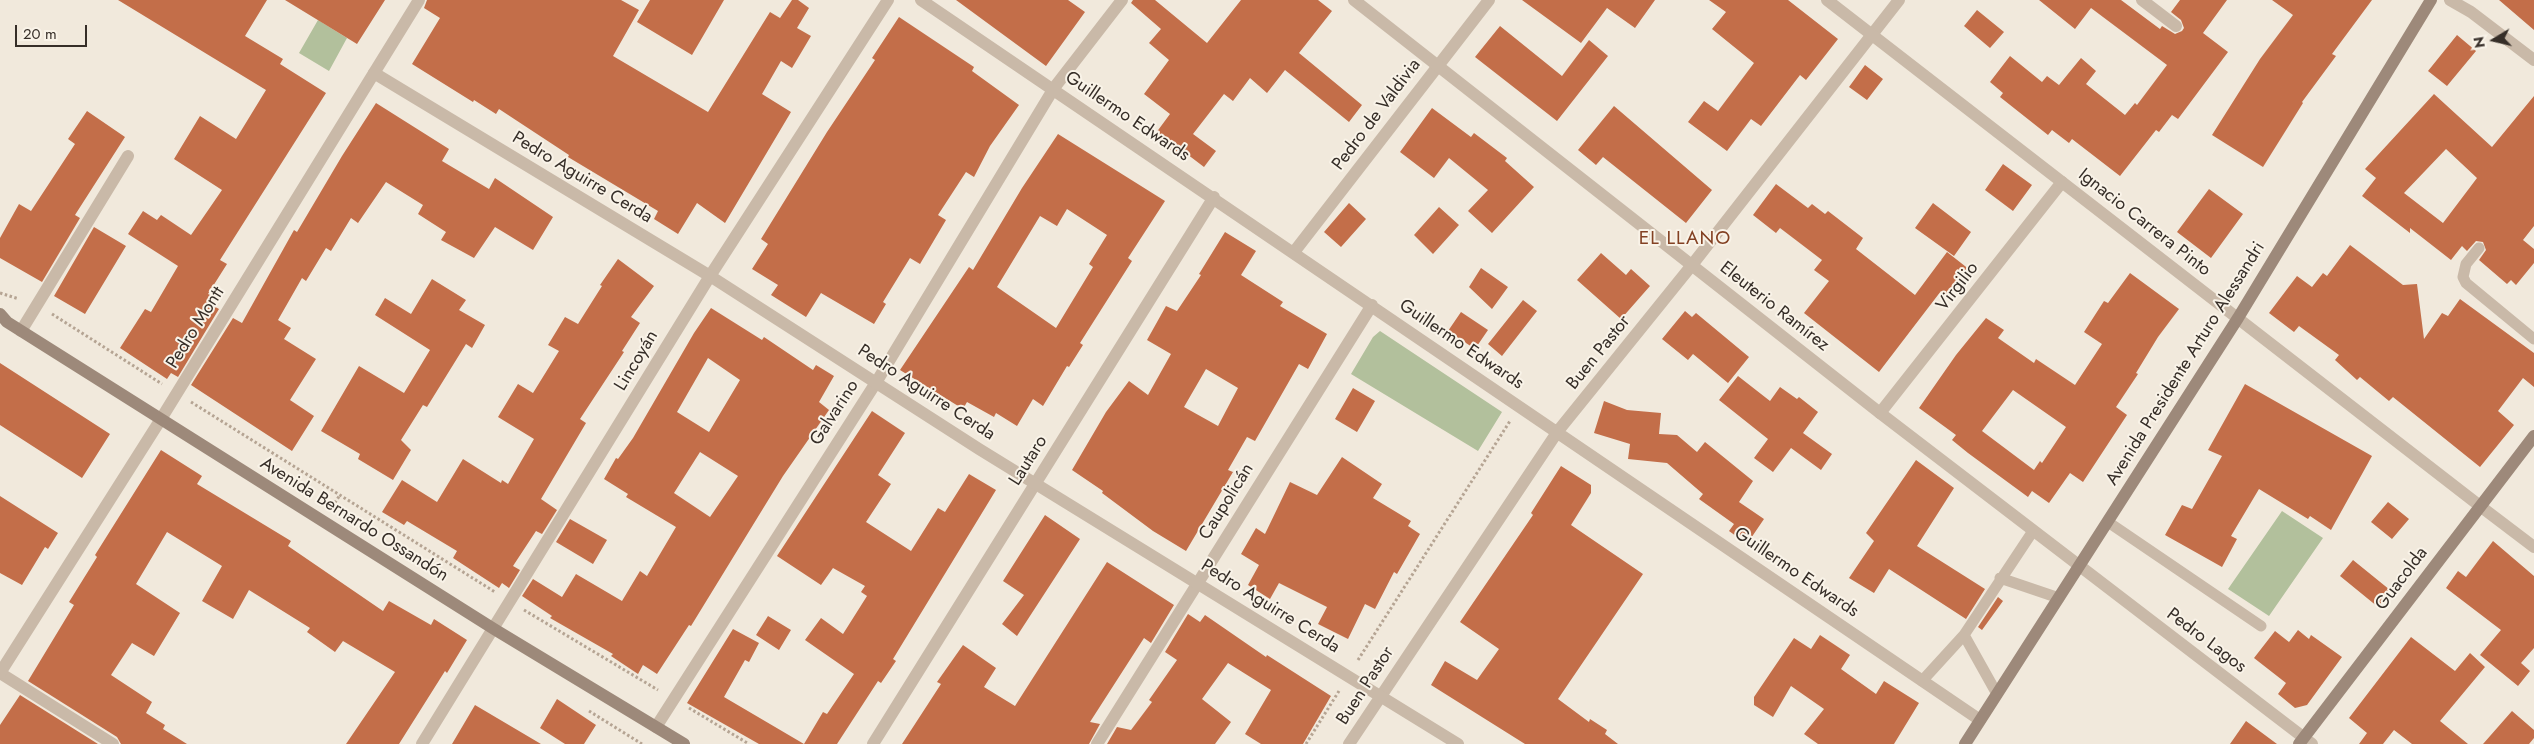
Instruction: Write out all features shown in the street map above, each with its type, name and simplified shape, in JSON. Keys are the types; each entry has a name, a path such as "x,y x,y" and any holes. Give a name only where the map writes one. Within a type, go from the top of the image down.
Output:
{"main road":[{"name":"Avenida Presidente Arturo Alessandri","path":"1965,744 2238,318 2431,0"},
{"name":"Avenida Bernardo Ossandón","path":"2,319 494,629 684,744"},
{"name":"Guacolda","path":"2305,742 2534,436"}],"street":[{"name":"Pedro Montt","path":"0,674 177,394 419,0"},
{"name":"Lincoyán","path":"422,744 710,276 888,0"},
{"name":"Guillermo Edwards","path":"921,0 1054,88 1980,720"},
{"name":"Galvarino","path":"656,727 877,381 1054,88 1122,0"},
{"name":"Eleuterio Ramírez","path":"1354,0 1880,413 2080,566"},
{"name":"Pedro de Valdivia","path":"1294,252 1489,0"},
{"name":"Ignacio Carrera Pinto","path":"1827,0 2534,547"},
{"name":"Buen Pastor","path":"1349,744 1379,696 1558,431 1692,265 1898,0"},
{"path":"2142,0 2176,26"},
{"path":"2450,0 2472,12 2534,60"},
{"name":"Pedro Aguirre Cerda","path":"374,73 710,276 1036,483 1458,744"},
{"path":"21,330 128,156"},
{"name":"Virgilio","path":"1880,413 2062,182"},
{"name":"Lautaro","path":"873,744 1214,197"},
{"name":"Caupolicán","path":"1097,744 1372,305"},
{"name":"Pedro Lagos","path":"2080,566 2305,742"},
{"path":"0,674 113,744"}],"lane":[{"path":"2479,248 2466,264 2464,277 2466,283 2534,339"},
{"path":"2108,522 2261,626"},
{"path":"1922,681 1964,635 2032,531"},
{"path":"2000,578 2059,598"},
{"path":"1964,635 1997,694"}],"path":[{"path":"0,293 37,304 177,394 511,602 749,744"},
{"path":"1306,744 1520,406"}],"green space":[{"path":"318,20 347,38 329,71 299,53"},
{"path":"1380,331 1502,412 1478,451 1351,374 1373,337"},
{"path":"2282,511 2323,538 2269,616 2228,589"}],"building":[{"path":"118,0 267,0 245,36 283,59 280,64 326,93 220,260 227,264 208,294 212,296 208,303 219,309 178,377 171,373 167,379 120,348 145,309 151,312 178,266 128,234 143,211 157,220 161,215 191,235 222,190 174,159 200,116 236,139 266,90"},
{"path":"285,0 385,0 357,44"},
{"path":"427,0 621,0 639,10 613,56 708,112 770,12 780,18 792,0 798,0 809,8 797,28 811,36 792,68 781,61 762,94 791,112 725,223 697,203 678,234 654,219 658,211 568,157 569,155 499,109 496,114 412,64 440,18 424,8"},
{"path":"650,0 724,0 692,55 637,22"},
{"path":"956,0 1068,0 1085,12 1046,66"},
{"path":"1133,0 1155,0 1207,43 1241,0 1318,0 1332,11 1299,53 1362,105 1349,122 1285,70 1267,93 1250,78 1233,101 1224,94 1193,134 1216,151 1204,167 1179,148 1175,153 1153,137 1170,114 1144,94 1169,60 1149,43 1161,29 1131,3"},
{"path":"1522,0 1655,0 1635,28 1607,8 1581,43"},
{"path":"1709,0 1788,0 1838,39 1806,80 1800,75 1761,126 1751,119 1727,151 1688,122 1704,101 1718,111 1754,63 1712,29 1726,12"},
{"path":"2039,0 2121,0 2160,29 2162,26 2175,34 2184,28 2181,20 2171,12 2180,0 2227,0 2203,33 2228,52 2178,119 2172,115 2159,132 2156,130 2120,176 2072,139 2069,143 2052,130 2048,135 2000,97 2003,93 1990,82 2010,56 2042,82 2047,76 2059,85 2081,58 2096,71 2086,84 2125,115 2135,103 2137,105 2167,65 2091,8 2075,29"},
{"path":"2272,0 2372,0 2332,54 2336,56 2302,102 2263,167 2212,135 2260,59 2293,15"},
{"path":"2499,0 2534,0 2534,30"},
{"path":"1977,10 2004,32 1990,48 1964,26"},
{"path":"899,17 974,67 972,71 1019,105 990,146 974,177 966,172 938,215 946,220 920,264 910,258 883,302 886,304 874,324 821,293 806,317 771,295 778,285 752,269 768,244 761,239 827,132 875,60 872,58"},
{"path":"1500,26 1562,76 1589,40 1608,56 1557,121 1475,57"},
{"path":"2457,35 2476,51 2447,86 2428,71"},
{"path":"1865,65 1883,79 1867,100 1849,87"},
{"path":"2434,94 2492,147 2534,96 2534,226 2523,240 2534,249 2534,263 2516,285 2511,280 2507,284 2479,260 2486,250 2483,242 2476,241 2467,251 2462,246 2451,260 2410,228 2410,233 2362,196 2376,178 2365,169","holes":["2446,149 2477,178 2443,223 2404,193"]},
{"path":"376,103 449,149 442,161 489,189 495,178 553,217 533,250 495,227 474,258 441,240 446,232 418,214 423,205 386,182 358,223 351,218 331,251 326,248 306,281 302,278 278,320 291,328 284,339 316,359 290,400 314,416 292,451 191,385 233,318 242,323 294,230 297,232"},
{"path":"1614,106 1712,190 1686,223 1603,157 1596,165 1578,150"},
{"path":"1432,108 1471,137 1474,133 1507,158 1505,161 1534,187 1492,233 1468,211 1488,190 1449,158 1434,178 1400,152"},
{"path":"87,111 125,137 75,215 80,218 42,282 0,258 0,238 19,204 31,211 75,144 68,139"},
{"path":"1058,134 1165,201 1128,258 1132,261 1080,343 1083,345 1069,367 1067,366 1043,406 1033,399 1017,426 996,413 994,417 967,402 963,409 900,370 969,267 973,270 1022,188","holes":["1067,209 1107,235 1089,264 1093,267 1056,328 997,287 1040,216 1057,226"]},
{"path":"2003,164 2032,185 2013,211 1985,190"},
{"path":"1776,184 1808,208 1812,204 1825,214 1828,211 1863,238 1856,249 1915,295 1947,252 1970,270 1948,297 1941,291 1879,372 1804,313 1829,281 1814,270 1822,260 1780,228 1776,233 1753,215"},
{"path":"2209,189 2243,214 2211,258 2177,232"},
{"path":"1349,203 1366,219 1341,247 1324,232"},
{"path":"1933,203 1971,232 1954,256 1915,228"},
{"path":"1439,207 1459,225 1433,254 1414,235"},
{"path":"94,227 126,246 85,314 54,296"},
{"path":"1225,232 1256,251 1241,275 1283,302 1280,306 1327,334 1308,369 1299,364 1255,441 1247,437 1228,470 1233,472 1186,551 1153,531 1102,493 1103,491 1072,470 1106,412 1129,381 1148,395 1171,354 1147,340 1166,306 1177,311 1201,275 1199,274","holes":["1206,369 1238,388 1218,426 1184,407"]},
{"path":"2350,245 2403,285 2417,284 2424,339 2442,313 2448,316 2460,299 2534,353 2534,387 2523,378 2498,411 2514,425 2480,467 2393,397 2389,401 2360,377 2357,380 2335,360 2339,355 2299,326 2294,332 2269,313 2297,276 2312,287 2323,273 2327,276"},
{"path":"1601,253 1626,275 1631,269 1650,286 1621,319 1577,280"},
{"path":"618,259 654,286 631,317 640,323 622,351 624,352 580,419 586,423 541,499 557,510 542,534 536,531 513,566 520,570 509,588 502,583 499,588 453,558 457,551 407,521 404,525 382,512 402,480 437,502 463,459 501,483 502,480 508,484 534,439 498,417 518,384 533,393 559,351 548,345 565,317 578,324 602,286 600,285"},
{"path":"1481,268 1508,287 1492,309 1469,287"},
{"path":"2130,273 2179,309 2158,337 2136,373 2138,374 2116,407 2127,415 2083,482 2070,473 2049,503 2032,491 2028,497 1952,440 1956,435 1919,408 1956,355 1986,318 2004,330 1998,338 2034,363 2036,359 2075,385 2102,344 2084,332 2104,301 2108,303","holes":["2013,390 2066,427 2042,463 2040,461 2034,470 1982,431"]},
{"path":"432,279 466,300 459,310 485,325 472,348 466,344 427,407 423,405 401,440 411,450 393,480 358,459 360,454 321,431 359,366 404,393 430,350 375,315 385,298 411,314"},
{"path":"1523,300 1537,311 1502,356 1488,344"},
{"path":"711,308 762,340 764,337 813,370 816,365 834,376 819,402 829,410 783,476 691,626 689,625 657,674 643,665 638,674 611,656 613,654 550,618 552,616 522,596 533,579 562,597 576,574 622,601 640,571 647,576 676,527 626,497 628,494 604,479 616,458 618,459 633,438 694,333","holes":["708,358 740,380 709,432 677,412","700,452 738,476 710,517 674,493"]},
{"path":"1685,311 1692,317 1696,313 1749,357 1728,383 1693,354 1688,360 1662,339"},
{"path":"1461,312 1488,330 1475,349 1448,331"},
{"path":"0,363 110,434 82,478 0,425"},
{"path":"1738,376 1770,401 1780,387 1797,399 1799,397 1818,412 1803,433 1832,454 1821,470 1791,448 1773,472 1754,458 1768,439 1719,400"},
{"path":"2245,384 2372,456 2331,530 2310,516 2308,519 2259,489 2231,536 2237,539 2222,567 2165,535 2182,505 2192,509 2222,456 2208,450"},
{"path":"1353,388 1375,401 1357,432 1335,419"},
{"path":"1604,401 1627,410 1661,413 1659,434 1677,435 1697,452 1705,442 1753,481 1739,502 1764,519 1747,544 1729,531 1734,524 1699,499 1703,494 1667,463 1628,459 1630,444 1594,433"},
{"path":"872,411 905,433 878,475 891,484 866,522 911,551 938,508 945,512 969,474 996,490 893,659 896,661 881,683 878,681 837,744 804,744 823,712 827,714 854,674 805,640 821,618 843,634 867,596 861,592 865,586 833,568 821,585 777,556"},
{"path":"161,450 202,476 197,484 291,541 288,546 383,611 389,601 431,625 434,619 467,640 399,744 346,744 395,672 343,641 335,652 307,632 310,628 249,590 233,619 202,601 222,566 167,532 136,584 180,613 154,656 132,643 111,675 152,702 146,713 165,725 163,729 187,744 121,744 117,737 28,681 74,605 69,602 97,557 95,555"},
{"path":"1342,457 1382,484 1373,498 1411,521 1408,526 1420,534 1397,574 1394,572 1375,609 1365,604 1348,639 1318,624 1327,607 1279,583 1270,599 1248,585 1259,565 1241,554 1256,528 1265,534 1290,482 1317,495"},
{"path":"1916,460 1954,488 1917,546 1985,589 1966,619 1889,569 1874,593 1849,578 1874,541 1866,533"},
{"path":"1561,466 1591,485 1591,493 1571,525 1643,574 1558,699 1589,722 1590,719 1607,730 1605,734 1618,744 1525,744 1431,685 1445,661 1477,680 1499,649 1460,622 1533,515 1531,513"},
{"path":"0,496 58,533 48,549 45,547 22,585 0,573"},
{"path":"2388,502 2409,519 2392,539 2371,522"},
{"path":"1045,515 1080,539 1017,636 1002,624 1024,595 1003,581"},
{"path":"570,519 607,540 593,564 556,542"},
{"path":"2493,541 2534,576 2534,648 2521,663 2530,671 2518,686 2480,655 2501,630 2446,588 2458,571 2466,577"},
{"path":"2353,560 2390,590 2378,607 2340,576"},
{"path":"1107,562 1174,605 1151,643 1144,638 1090,722 1100,724 1089,744 902,744 941,684 937,682 963,645 996,668 984,687 1015,706"},
{"path":"1998,597 2003,601 1982,630 1978,627"},
{"path":"1188,614 1200,622 1205,615 1266,657 1267,655 1331,696 1303,744 1261,744 1245,734 1271,690 1228,663 1202,699 1231,722 1215,744 1107,744 1117,727 1131,730 1152,702 1149,700 1177,660 1165,652"},
{"path":"768,616 791,630 779,650 756,635"},
{"path":"733,629 759,643 749,662 745,660 724,697 804,744 759,744 687,703"},
{"path":"2298,630 2309,639 2311,635 2342,657 2307,705 2295,708 2278,694 2286,683 2254,658 2275,631 2289,642"},
{"path":"1820,635 1850,655 1841,669 1876,694 1884,681 1919,703 1894,744 1818,744 1804,734 1824,709 1791,686 1773,717 1754,705 1754,697 1794,638 1811,649"},
{"path":"2411,637 2455,671 2470,653 2485,667 2440,721 2468,744 2412,744 2394,730 2383,744 2359,744 2367,733 2349,718"},
{"path":"20,695 98,744 0,744 0,725"},
{"path":"557,699 596,725 584,744 565,744 540,728"},
{"path":"475,705 541,744 452,744"},
{"path":"2512,711 2534,730 2534,738 2529,744 2483,744"},
{"path":"2246,721 2277,744 2230,744"}],"district":[{"name":"EL LLANO","path":"1685,239"}]}
